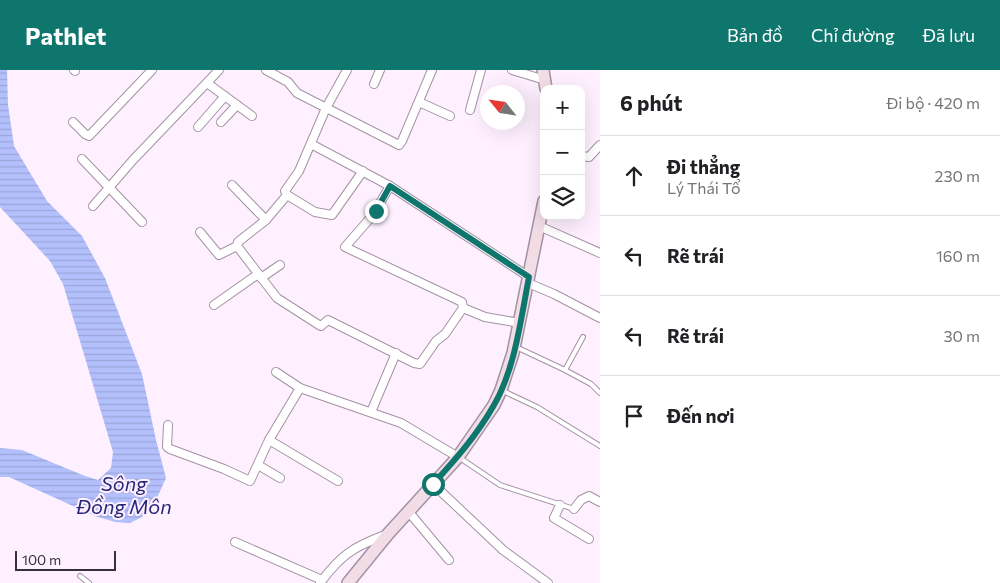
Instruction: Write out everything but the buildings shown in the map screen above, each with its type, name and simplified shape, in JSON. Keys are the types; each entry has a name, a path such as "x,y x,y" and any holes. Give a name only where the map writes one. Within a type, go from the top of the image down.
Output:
{"main road":[{"path":"353,581 388,534 458,456 494,405 501,390 520,323 541,220"}],"street":[{"path":"73,122 89,136 152,70"},
{"path":"93,206 219,70"},
{"path":"266,70 326,108 399,145 432,70"},
{"path":"347,70 326,108 297,175 285,191 287,195 315,212 332,215 363,171"},
{"path":"374,84 380,70"},
{"path":"470,110 481,70"},
{"path":"512,70 545,80"},
{"path":"207,83 252,116"},
{"path":"198,127 225,96"},
{"path":"419,102 450,116"},
{"path":"221,122 238,106"},
{"path":"310,144 390,186 529,280 600,318"},
{"path":"585,156 589,156 600,145"},
{"path":"82,159 142,222"},
{"path":"232,185 266,220"},
{"path":"236,246 277,298 319,325 328,320 414,363 422,362 436,341 445,334 463,308 461,301 345,248 373,214 390,186"},
{"path":"200,232 219,255 236,246 238,242 266,220 287,195"},
{"path":"540,226 600,253"},
{"path":"214,305 280,265"},
{"path":"463,308 485,317 520,323"},
{"path":"371,412 396,353"},
{"path":"276,372 300,388 409,427 458,456"},
{"path":"168,425 167,447 250,481 269,440 300,388"},
{"path":"269,440 338,480"},
{"path":"258,465 280,478"},
{"path":"433,484 502,550 548,583"},
{"path":"574,509 584,497 589,496 600,502"},
{"path":"560,505 554,518 589,539"},
{"path":"408,511 449,560"},
{"path":"235,542 322,582 334,565 345,554 361,544 388,534"}],"lane":[{"path":"565,370 583,337"},
{"path":"514,346 591,384 600,393"},
{"path":"501,390 537,407 600,446"},
{"path":"458,456 500,485 574,509"},
{"path":"80,576 89,583"}],"water":[{"name":"Sông Đồng Môn","path":"0,70 7,70 8,105 14,146 47,201 82,236 105,278 142,374 166,478 156,500 142,517 130,523 115,522 95,516 9,477 0,477 0,448 22,450 98,480 111,468 113,452 63,284 50,261 0,207"}],"route":[{"path":"376,211 390,186 529,277 513,353 501,390 494,405 469,443 433,484"}]}
